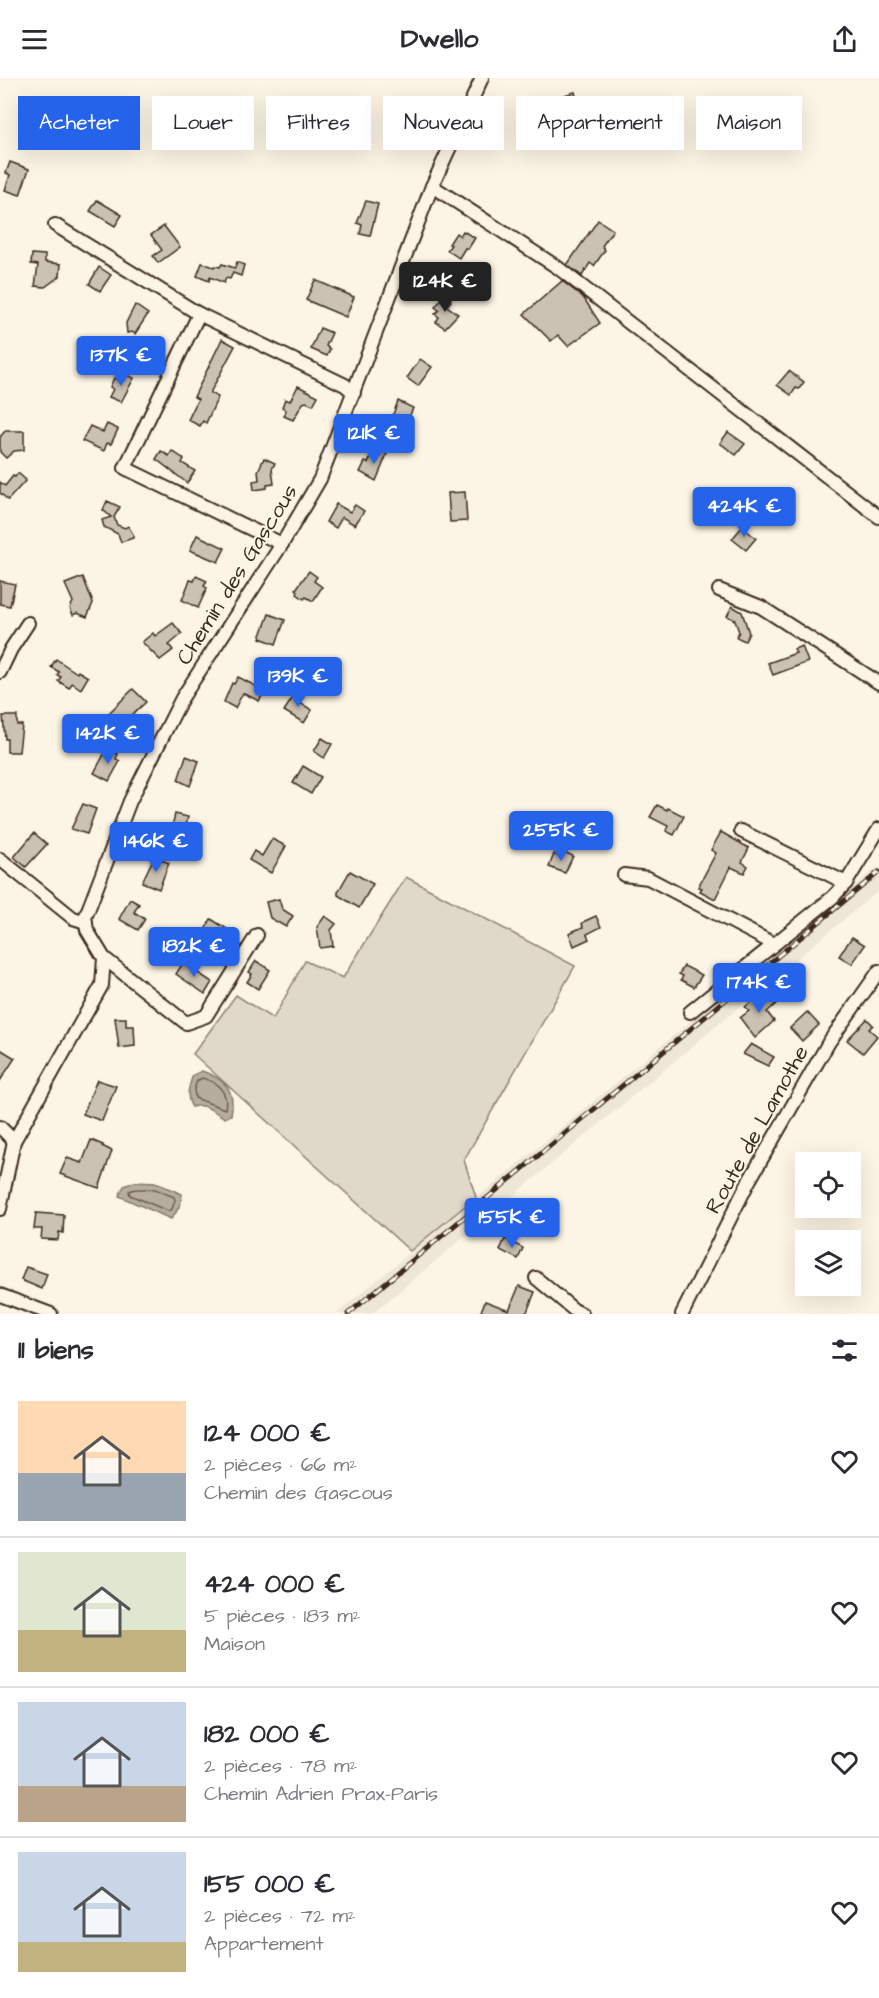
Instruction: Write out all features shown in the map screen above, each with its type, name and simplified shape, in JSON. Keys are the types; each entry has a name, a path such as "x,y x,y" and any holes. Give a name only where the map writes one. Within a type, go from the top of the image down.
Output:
{"street":[{"name":"Chemin des Gascous","path":"86,922 85,918 130,801 182,698 282,544 320,479 432,186 482,78"},
{"path":"432,186 590,291 879,517"},
{"path":"54,225 199,314 345,385 354,393"},
{"path":"199,314 125,468 282,544"},
{"path":"720,590 761,607 879,683"},
{"path":"0,672 11,649 28,623"},
{"path":"690,1012 833,897 846,883 879,829"},
{"path":"741,831 846,883"},
{"path":"0,859 73,918 86,922 87,930 104,958 186,1023 206,1016 258,935"},
{"path":"624,875 648,878 774,944"},
{"path":"0,1209 14,1141 102,985 104,958"},
{"name":"Route de Lamothe","path":"682,1314 730,1215 789,1112 839,1026 879,971"},
{"path":"0,1127 14,1141"},
{"path":"536,1278 582,1314"},
{"path":"0,1295 51,1314"}],"shaded area":[{"path":"879,866 879,890 372,1314 336,1314"},
{"path":"406,877 575,966 464,1160 476,1197 410,1251 193,1054 236,995 273,1019 305,961 343,978"}],"water":[{"path":"202,1071 217,1078 227,1087 232,1099 231,1115 225,1118 205,1107 192,1107 188,1095 190,1083 193,1075"},
{"path":"134,1182 156,1183 182,1194 179,1208 171,1219 119,1196 124,1186"}],"building":[{"path":"575,92 576,96 564,96"},
{"path":"10,162 29,169 20,195 5,190 10,175 6,173"},
{"path":"97,200 122,215 115,226 90,211"},
{"path":"366,201 378,204 370,236 360,234 362,225 357,223"},
{"path":"598,220 613,230 602,246 605,250 594,266 590,263 582,276 567,265"},
{"path":"164,226 180,247 158,263 153,256 162,250 151,235"},
{"path":"463,231 475,238 459,258 447,250 456,233 460,236"},
{"path":"32,254 45,255 45,262 61,264 60,276 45,287 35,286 38,265 31,264"},
{"path":"237,262 244,265 241,276 233,273 230,279 226,278 224,283 210,277 209,281 197,276 202,263 214,267 220,267 222,264 235,268"},
{"path":"99,267 111,275 100,291 89,284"},
{"path":"315,280 354,297 346,317 306,300"},
{"path":"562,281 583,297 600,323 568,346 558,335 551,341 524,314"},
{"path":"444,296 451,301 447,306 458,314 445,328 436,322 439,317 435,314 439,310 435,307"},
{"path":"135,305 148,314 135,334 127,333 126,323"},
{"path":"320,328 332,333 326,346 330,349 327,356 311,349"},
{"path":"222,339 235,346 210,393 218,397 206,423 203,421 200,426 188,420 198,399 194,397"},
{"path":"420,359 432,367 418,386 407,378"},
{"path":"789,371 804,382 791,395 777,385"},
{"path":"122,373 134,378 121,402 109,397 113,389 110,387 114,378 119,380"},
{"path":"298,386 318,396 313,405 303,403 293,420 284,416 286,410 282,407 285,399 290,401"},
{"path":"398,401 413,408 405,426 400,425 397,432 388,428"},
{"path":"107,424 118,429 111,444 107,443 104,451 82,441 90,426 103,432"},
{"path":"5,431 24,431 24,450 14,451 6,458 0,452 0,437"},
{"path":"728,432 745,444 736,455 720,443"},
{"path":"375,448 387,454 376,481 360,472 365,462 368,463"},
{"path":"161,451 169,456 172,451 184,459 182,463 195,471 187,483 156,459"},
{"path":"264,458 275,463 272,469 274,484 267,485 267,488 254,490 253,481 259,480 258,471"},
{"path":"18,473 26,480 8,500 0,493 0,482 5,486"},
{"path":"465,492 467,521 450,522 448,493"},
{"path":"107,501 120,507 114,517 117,525 125,528 128,526 133,538 121,542 118,534 104,527 102,520 111,517 103,510"},
{"path":"336,504 350,512 355,505 364,511 355,525 342,517 336,528 326,522"},
{"path":"742,527 756,538 746,550 732,539"},
{"path":"197,535 225,548 218,562 190,550"},
{"path":"309,571 317,577 314,581 322,587 313,601 306,597 304,599 297,594 296,589"},
{"path":"196,576 207,581 204,586 207,588 198,608 182,600 190,580 194,581"},
{"path":"83,577 93,603 87,617 77,613 73,615 70,608 73,602 65,584"},
{"path":"0,581 15,584 10,606 0,604"},
{"path":"732,606 742,612 749,633 745,641 736,637 739,632 735,620 727,616"},
{"path":"269,614 285,620 276,644 260,638"},
{"path":"173,623 182,634 169,645 173,650 160,660 142,642 153,633 155,636"},
{"path":"802,646 808,662 773,675 768,663 796,653 794,649"},
{"path":"56,659 77,673 78,671 88,677 81,689 72,683 69,688 58,681 61,677 57,675 59,672 51,667"},
{"path":"238,677 265,691 259,701 243,693 235,708 224,702 232,683 234,684"},
{"path":"133,689 146,702 121,725 109,713"},
{"path":"297,691 304,696 300,703 312,710 304,723 284,711"},
{"path":"3,716 17,716 17,725 22,725 19,752 7,752"},
{"path":"322,738 332,744 324,758 314,751"},
{"path":"107,749 118,754 116,759 120,761 109,781 94,773"},
{"path":"186,756 199,761 190,786 178,780"},
{"path":"303,766 321,777 311,794 293,783"},
{"path":"83,804 96,809 87,834 71,829"},
{"path":"657,805 684,816 674,835 666,831 668,826 650,817"},
{"path":"593,812 609,821 599,839 583,831"},
{"path":"175,814 188,817 182,843 169,840"},
{"path":"721,832 749,848 742,862 748,866 744,873 731,867 715,899 700,891 702,888 698,887 716,853 711,850"},
{"path":"34,833 47,844 26,867 14,857"},
{"path":"272,839 286,846 271,873 249,860 254,851 262,856"},
{"path":"560,850 573,856 565,873 549,867 554,854 557,856"},
{"path":"154,857 169,863 159,889 142,882"},
{"path":"350,871 373,884 359,908 338,895"},
{"path":"130,899 139,904 134,912 145,919 138,930 119,919"},
{"path":"279,899 282,909 293,916 286,927 270,918 266,902"},
{"path":"325,916 336,924 331,930 333,946 320,948 317,927"},
{"path":"596,916 601,927 587,934 589,939 574,946 569,933 583,927 582,924 585,921"},
{"path":"211,919 227,929 231,945 217,948 215,939 204,932"},
{"path":"852,937 865,945 852,964 839,956"},
{"path":"256,961 270,970 258,989 247,982 252,974 249,972"},
{"path":"183,963 212,982 205,994 176,974"},
{"path":"684,966 702,975 694,987 681,980 683,976 679,974"},
{"path":"770,992 779,1001 767,1012 774,1021 755,1038 740,1018 749,1011 745,1007 759,995 762,999"},
{"path":"807,1012 819,1025 802,1041 790,1028"},
{"path":"115,1018 126,1018 126,1026 134,1026 135,1046 119,1048"},
{"path":"867,1019 873,1025 869,1029 877,1036 863,1053 847,1040"},
{"path":"751,1044 774,1057 768,1066 743,1054"},
{"path":"0,1049 15,1058 0,1081"},
{"path":"97,1080 116,1086 102,1121 83,1114"},
{"path":"91,1140 112,1151 99,1188 60,1174 67,1158 82,1163"},
{"path":"36,1213 64,1215 63,1233 59,1232 58,1240 41,1239 42,1229 34,1229"},
{"path":"505,1239 523,1248 518,1259 500,1250"},
{"path":"26,1267 47,1274 42,1289 21,1280"},
{"path":"519,1286 535,1292 526,1314 480,1314 485,1301 509,1310"}],"railway":[{"path":"348,1314 879,872"}]}
